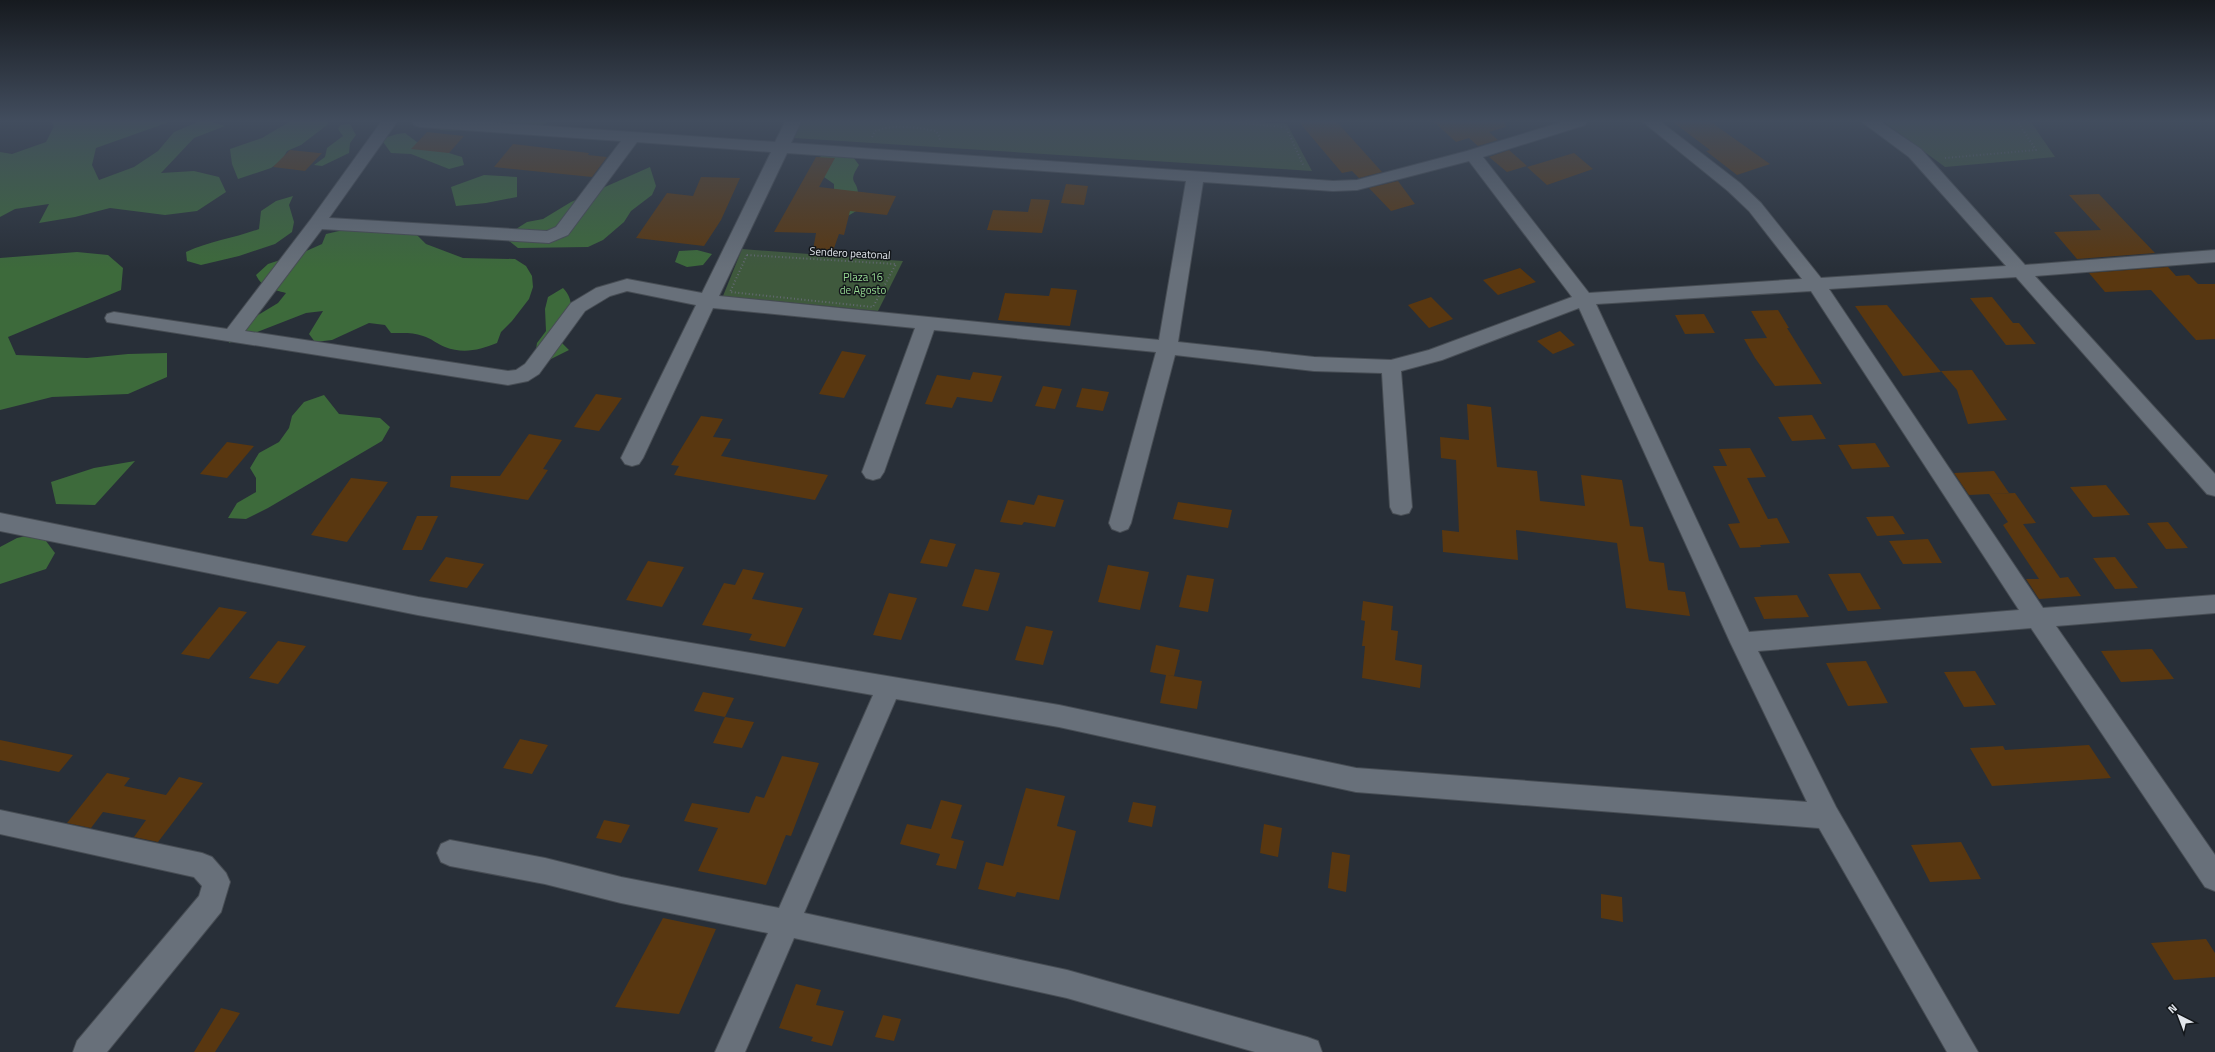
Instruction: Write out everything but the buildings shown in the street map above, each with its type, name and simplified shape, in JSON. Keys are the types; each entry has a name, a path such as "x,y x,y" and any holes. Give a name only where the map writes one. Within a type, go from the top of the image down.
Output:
{"street":[{"path":"232,335 317,223 354,171"},
{"path":"317,223 549,236 562,231 607,171"},
{"path":"632,458 709,301 768,171"},
{"path":"1122,171 1333,186 1357,185 1411,171"},
{"path":"1485,171 1584,299 1742,642 1827,816 1963,1052"},
{"path":"1714,171 1734,187 1755,207 1814,283 2037,618 2215,878"},
{"path":"1931,171 2215,488"},
{"path":"1120,523 1167,346 1195,176"},
{"path":"114,318 508,378 521,376 532,369 578,307 603,292 627,285 709,301 1167,346 1314,364 1390,367 1435,355 1584,299 1814,283 2022,271 2215,256"},
{"path":"873,472 927,322"},
{"path":"1390,367 1401,507"},
{"path":"0,522 418,606 1059,716 1356,780 1827,816"},
{"path":"1742,642 2215,604"},
{"path":"730,1052 889,687"},
{"path":"0,822 202,866 216,882 211,903 88,1052"},
{"path":"450,853 786,923 1067,984 1307,1052"}],"path":[{"name":"Sendero peatonal","path":"747,255 896,264 873,307 730,292 747,255"}],"green space":[{"path":"0,171 95,171 99,180 123,171 163,171 161,173 194,171 219,177 226,192 197,211 165,215 110,208 75,217 39,223 49,204 15,209 0,217"},
{"path":"235,171 262,171 238,179"},
{"path":"641,171 651,171 656,186 652,195 631,211 624,222 603,240 588,247 518,248 509,241 513,231 527,222 543,219 571,202"},
{"path":"816,171 855,171 853,179 858,193 858,210 846,217 834,193 834,184"},
{"path":"484,175 517,177 517,197 486,203 456,206 451,187"},
{"path":"293,196 289,205 294,222 292,232 275,244 239,256 201,265 187,261 186,252 204,245 259,229 261,211 276,201"},
{"path":"365,225 411,229 426,244 463,258 515,259 526,266 532,276 533,287 529,299 512,321 501,332 497,343 484,348 465,351 442,346 426,337 415,334 391,333 385,325 369,323 332,340 315,342 309,334 323,311 306,313 229,343 230,332 278,303 286,293 268,288 259,280 256,275 268,264 304,252 322,244 326,234"},
{"name":"Plaza 16 de Agosto","path":"742,249 903,261 878,311 723,296"},
{"path":"697,250 712,254 703,265 687,267 675,262 679,251"},
{"path":"77,252 108,255 123,268 121,290 8,337 16,355 87,358 128,354 167,353 167,377 128,394 52,397 0,410 0,258"},
{"path":"563,288 568,294 571,307 568,320 559,340 569,350 547,361 535,355 537,343 546,331 545,309 548,297"},
{"path":"324,395 339,414 380,418 390,427 382,441 268,508 246,519 228,518 237,503 256,492 256,478 250,468 259,453 279,442 289,428 292,416 304,402"},
{"path":"135,461 95,505 56,504 51,482 94,468"},
{"path":"40,533 55,553 46,569 0,584 0,547 17,538"}]}
